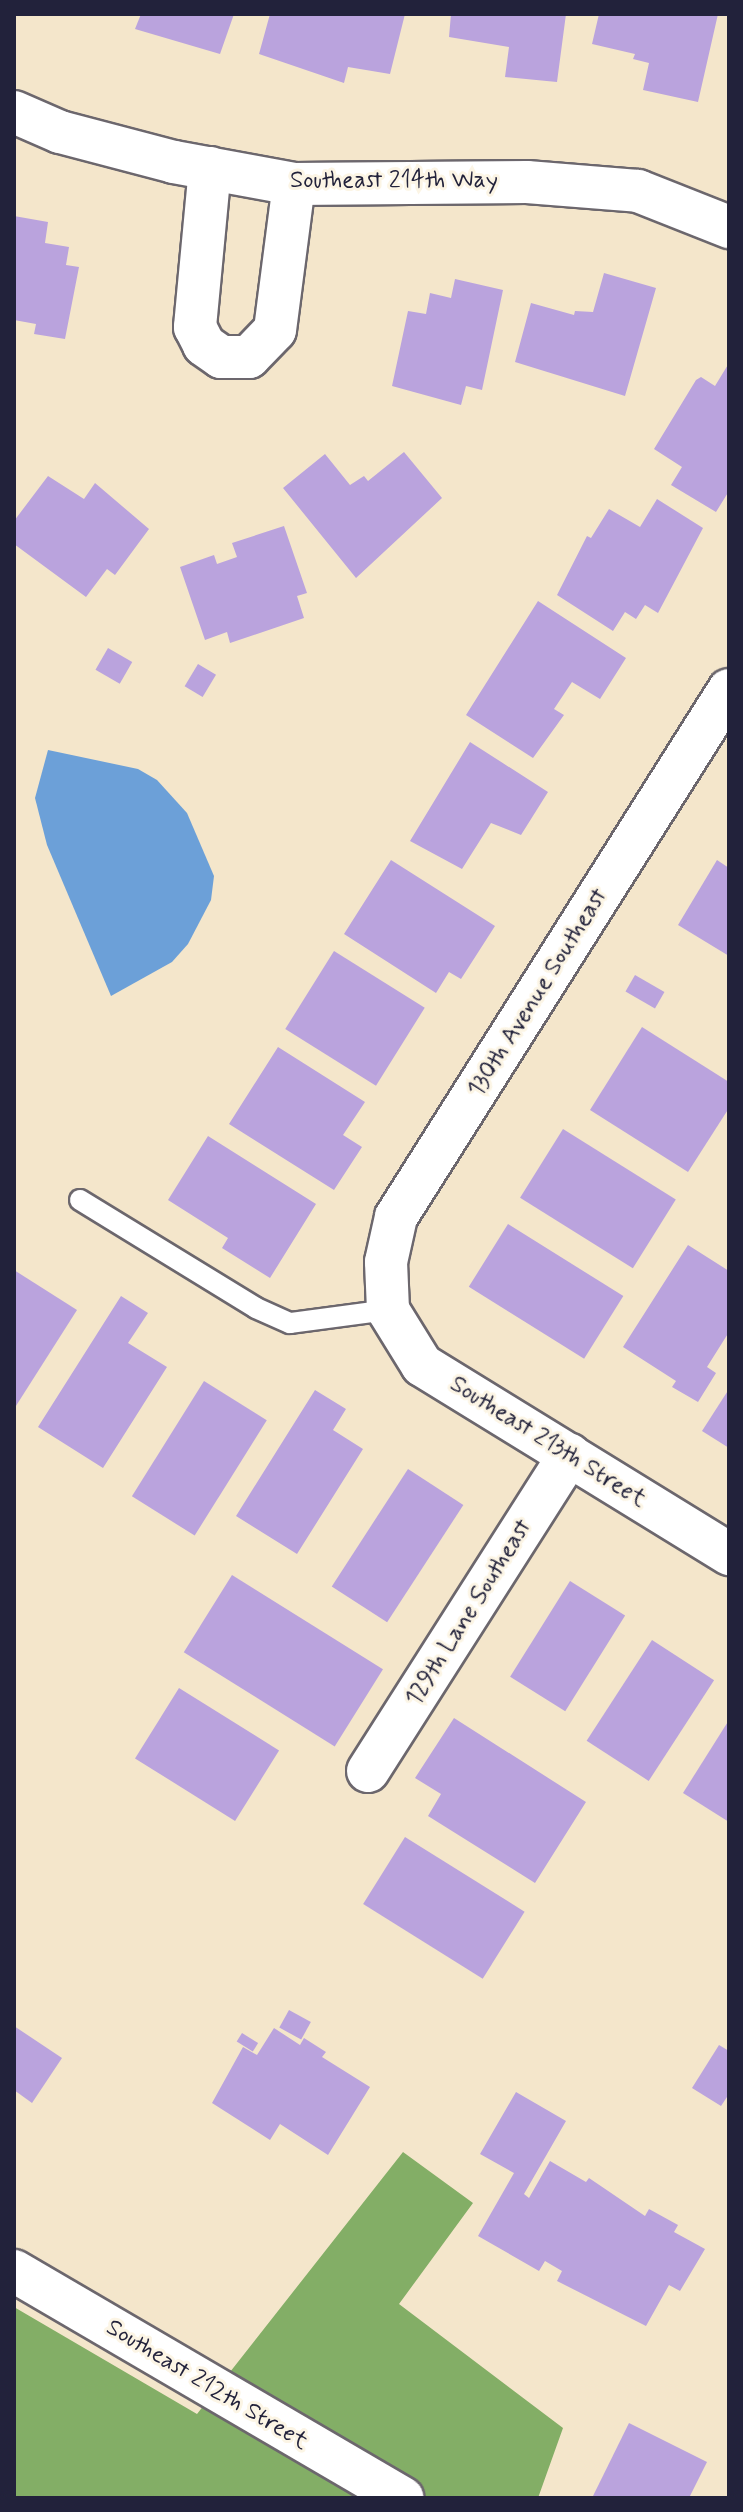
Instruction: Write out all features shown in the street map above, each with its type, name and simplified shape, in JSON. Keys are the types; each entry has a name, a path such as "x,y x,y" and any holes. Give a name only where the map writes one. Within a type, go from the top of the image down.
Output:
{"street":[{"name":"Southeast 214th Way","path":"14,112 60,132 210,168 294,184 527,182 638,191 729,227"},
{"path":"210,168 195,327 204,345 221,357 249,357 275,330 294,184"},
{"name":"130th Avenue Southeast","path":"388,1310 386,1262 396,1217 723,715"},
{"name":"Southeast 213th Street","path":"388,1310 422,1365 729,1554"},
{"name":"129th Lane Southeast","path":"368,1771 569,1455"},
{"name":"Southeast 212th Street","path":"14,2271 402,2498"}],"lane":[{"path":"80,1200 256,1308 290,1323 388,1310"}],"green space":[{"path":"403,2152 473,2203 399,2304 563,2428 538,2498 14,2498 14,2307 197,2414"}],"water":[{"path":"48,750 138,769 157,780 187,813 214,876 211,900 188,944 172,962 111,996 47,845 35,798"}],"building":[{"path":"141,14 234,14 220,54 135,29"},
{"path":"270,14 405,14 390,74 348,67 344,83 259,54"},
{"path":"451,14 566,14 557,82 505,77 509,47 449,37"},
{"path":"599,14 718,14 698,102 643,90 649,63 633,59 635,54 592,44"},
{"path":"14,216 48,222 45,243 69,247 66,265 79,267 65,339 34,334 36,324 14,320"},
{"path":"604,273 656,288 625,396 515,362 531,303 574,315 575,311 593,312"},
{"path":"455,279 503,290 482,390 466,386 461,405 392,386 408,311 426,314 430,293 451,298"},
{"path":"729,363 729,491 716,512 671,485 682,467 654,449 696,380 701,377 715,386"},
{"path":"404,452 442,498 356,578 283,488 325,454 350,485 364,476 368,481"},
{"path":"48,476 84,499 95,483 149,529 115,575 107,569 86,597 14,544 14,521"},
{"path":"657,499 703,528 658,613 645,605 636,619 625,612 613,631 557,595 587,536 591,538 609,509 640,527"},
{"path":"284,526 307,593 297,596 304,618 230,643 227,632 205,640 180,567 214,555 217,564 237,557 232,543"},
{"path":"538,601 626,658 600,699 572,682 554,709 564,715 533,758 466,715"},
{"path":"108,648 132,662 120,684 96,670"},
{"path":"198,664 216,675 203,697 185,686"},
{"path":"470,742 548,792 521,835 491,823 462,869 410,841"},
{"path":"391,860 495,926 461,979 449,972 436,993 344,934"},
{"path":"717,860 729,868 729,956 678,925"},
{"path":"334,951 425,1008 376,1086 285,1029"},
{"path":"635,975 664,992 655,1008 626,991"},
{"path":"642,1027 729,1082 729,1108 688,1172 590,1110"},
{"path":"278,1047 365,1102 343,1135 362,1147 334,1190 229,1124"},
{"path":"563,1129 676,1199 633,1268 520,1198"},
{"path":"208,1136 316,1204 270,1278 222,1248 228,1238 168,1200"},
{"path":"508,1224 623,1296 584,1359 469,1287"},
{"path":"688,1245 729,1271 729,1332 707,1367 716,1373 698,1402 672,1387 676,1381 623,1347"},
{"path":"14,1270 77,1310 14,1409"},
{"path":"121,1296 148,1313 128,1343 167,1367 103,1468 38,1427"},
{"path":"204,1381 267,1420 195,1536 132,1496"},
{"path":"729,1389 729,1448 702,1431"},
{"path":"315,1390 346,1409 333,1430 363,1449 297,1554 236,1516"},
{"path":"408,1469 463,1505 387,1622 332,1586"},
{"path":"232,1575 383,1669 335,1746 184,1652"},
{"path":"570,1581 625,1615 565,1711 510,1677"},
{"path":"652,1640 714,1680 649,1781 587,1741"},
{"path":"179,1688 279,1751 235,1821 135,1758"},
{"path":"454,1718 586,1802 535,1883 428,1816 441,1794 415,1778"},
{"path":"729,1720 729,1822 683,1793"},
{"path":"405,1837 525,1912 483,1979 363,1904"},
{"path":"289,2010 311,2022 301,2040 279,2027"},
{"path":"14,2026 62,2058 32,2103 14,2090"},
{"path":"274,2028 300,2045 304,2038 326,2052 322,2057 370,2087 328,2155 280,2124 270,2140 212,2103 243,2047 257,2055"},
{"path":"242,2033 258,2043 253,2052 237,2041"},
{"path":"719,2045 729,2051 729,2094 721,2106 692,2088"},
{"path":"516,2092 566,2121 524,2194 529,2198 550,2161 586,2182 589,2178 645,2216 649,2209 678,2225 674,2232 705,2249 680,2291 669,2285 646,2326 557,2281 562,2271 545,2261 539,2271 478,2236 514,2173 480,2154"},
{"path":"629,2423 707,2462 689,2498 592,2498"}]}
